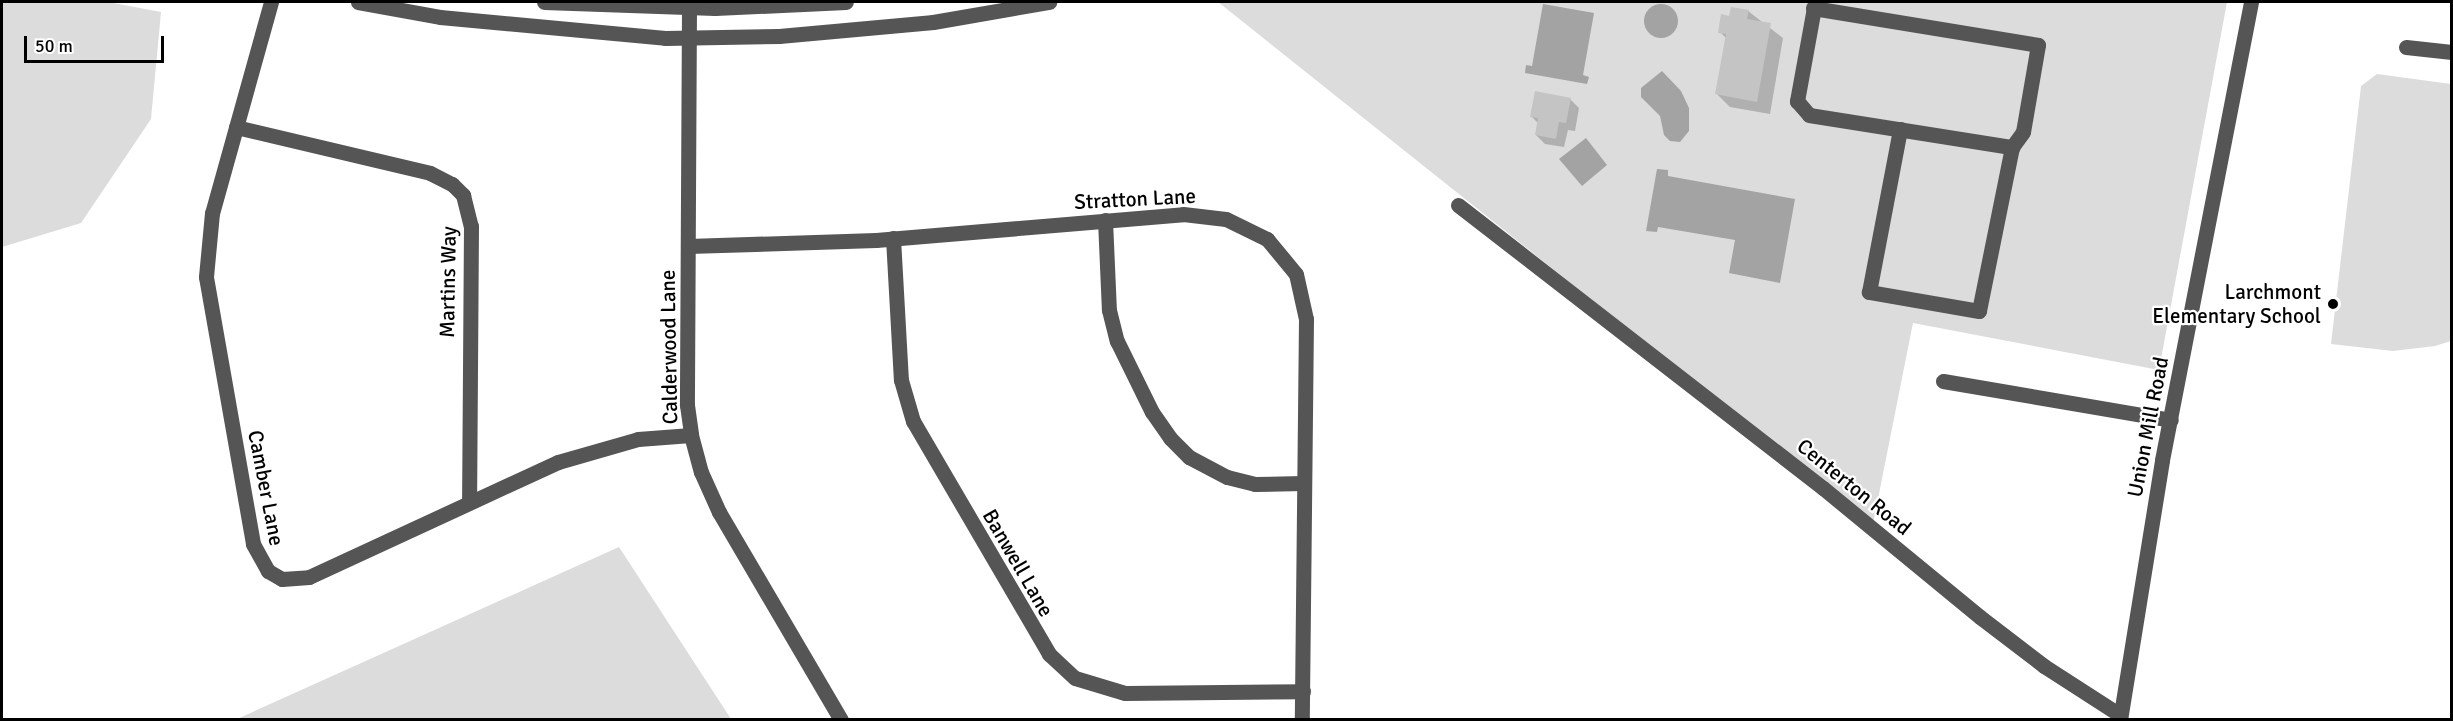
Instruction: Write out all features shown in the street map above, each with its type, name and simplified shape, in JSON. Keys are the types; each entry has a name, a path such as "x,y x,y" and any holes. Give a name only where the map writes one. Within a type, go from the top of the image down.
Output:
{"street":[{"name":"Camber Lane","path":"271,2 212,213 206,277 259,560 268,571 282,579 309,577 469,502 592,451 638,439 691,435"},
{"path":"358,2 440,17 552,30 689,38 779,36 933,22 1049,2"},
{"path":"544,2 689,8 846,2"},
{"name":"Union Mill Road","path":"2120,717 2171,420 2251,2"},
{"path":"1900,129 1869,292 1979,311 2012,147 2023,132 2037,45 1814,5 1797,101 1809,115 1900,129 2012,147"},
{"name":"Calderwood Lane","path":"689,8 687,405 691,435 701,472 718,512 841,720"},
{"path":"2406,47 2451,52"},
{"name":"Martins Way","path":"236,127 429,173 452,184 463,195 471,226 469,502"},
{"name":"Centerton Road","path":"1458,205 1823,488 1980,617 2044,666 2120,717"},
{"name":"Stratton Lane","path":"688,246 893,238 1105,220 1205,215 1247,227 1284,255 1296,274 1306,319 1302,720"},
{"path":"1105,220 1109,310 1117,340 1152,412 1170,438 1189,457 1227,477 1256,484 1303,483"},
{"name":"Banwell Lane","path":"893,238 901,380 914,421 1039,641 1060,666 1091,685 1125,693 1303,691"},
{"path":"1943,381 2171,420"}],"shaded area":[{"path":"2,2 108,2 161,12 151,119 81,223 2,247"},
{"path":"1218,2 2227,2 2159,370 1913,323 1873,524"},
{"path":"1543,4 1594,13 1583,75 1589,77 1587,84 1525,73 1526,65 1532,66"},
{"path":"1661,4 1673,9 1678,21 1673,33 1661,38 1649,33 1644,21 1649,9"},
{"path":"1662,71 1681,91 1689,108 1689,131 1680,142 1670,141 1664,135 1660,116 1641,97 1641,88"},
{"path":"2377,74 2451,84 2451,341 2435,346 2393,351 2331,344 2361,86"},
{"path":"1586,138 1607,165 1582,186 1559,159"},
{"path":"1657,169 1668,170 1668,176 1795,199 1780,283 1729,273 1735,240 1658,227 1657,232 1646,231"},
{"path":"619,547 731,719 237,719"}],"building":[{"path":"1731,7 1749,10 1747,19 1771,23 1757,102 1715,94 1726,34 1718,33 1721,14 1729,16"},
{"path":"1535,91 1571,98 1566,123 1559,122 1556,139 1535,135 1538,118 1530,117"}],"place":[{"name":"Larchmont Elementary School","path":"2333,304"}]}
